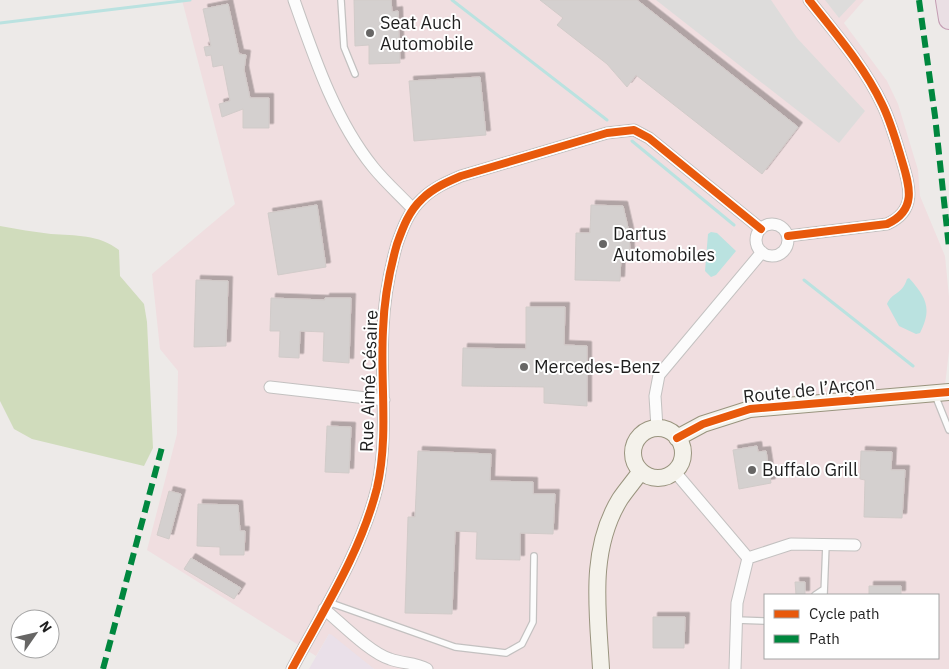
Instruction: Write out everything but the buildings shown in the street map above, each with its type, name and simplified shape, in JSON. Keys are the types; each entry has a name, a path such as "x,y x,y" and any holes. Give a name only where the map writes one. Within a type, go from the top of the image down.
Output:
{"highway":[{"path":"946,0 949,19"}],"street":[{"path":"294,0 320,68 356,143 373,168 413,209"},
{"path":"788,236 887,224 897,218 904,210 910,192 907,177 882,104 865,76 809,0"},
{"name":"Rue Aimé Césaire","path":"292,669 326,606 358,540 376,488 384,443 383,331 388,285 402,230 413,209 430,192 461,176 607,133 630,130 649,138 761,229"},
{"path":"776,225 785,231 788,236 788,242 781,253 768,255 762,252 757,241 761,229 766,226 776,225"},
{"path":"657,428 654,396 659,375 762,252"},
{"path":"270,387 384,400"},
{"name":"Route de l’Arçon","path":"677,438 709,421 750,409 941,392"},
{"path":"657,428 668,430 677,438 683,455 675,472 666,477 656,478 641,472 635,462 634,445 646,432 657,428"},
{"path":"601,669 597,564 611,516 620,498 641,472"},
{"path":"675,472 748,558"},
{"path":"748,558 791,544 855,545"},
{"path":"735,669 737,603 748,558"},
{"path":"326,606 375,651 390,660 417,663 427,669"}],"lane":[{"path":"341,0 344,47 356,74"},
{"path":"941,392 949,430"},
{"path":"824,592 826,544"},
{"path":"326,606 455,646 506,653 522,644 533,622 534,556"},
{"path":"736,620 764,621"}],"shaded area":[{"path":"182,0 864,0 844,23 887,81 898,104 918,170 920,196 945,256 949,297 949,351 945,385 949,390 949,669 374,669 329,634 316,656 147,550 177,434 178,371 160,349 152,274 235,204"},
{"path":"656,0 771,0 797,38 865,111 839,143"},
{"path":"825,0 856,0 839,18"},
{"path":"329,634 332,635 374,669 309,669"}],"green space":[{"path":"0,226 51,234 95,238 119,250 120,276 144,304 147,322 153,448 144,466 32,439 14,429 0,401"}],"water":[{"path":"711,232 717,233 736,251 716,275 711,277 705,271 708,234"},
{"path":"909,278 924,298 927,310 924,325 920,333 916,334 899,326 887,304 900,291"}],"waterway":[{"path":"0,23 190,0"},
{"path":"452,0 607,120"},
{"path":"632,141 734,225"},
{"path":"804,280 913,366"}],"marked path":[{"path":"919,0 935,116 949,248"},
{"path":"103,669 162,447"}],"cycle path":[{"path":"788,236 887,224 904,211 908,203 909,194 906,175 890,123 875,90 839,37 809,0"},
{"path":"292,669 351,558 370,512 377,488 383,448 382,350 387,287 394,255 402,231 410,214 426,195 435,188 461,176 607,133 634,130 649,138 761,229"},
{"path":"677,438 703,424 750,409 949,392"}],"place":[{"name":"Seat Auch Automobile","path":"370,33"},
{"name":"Dartus Automobiles","path":"603,244"},
{"name":"Mercedes-Benz","path":"524,367"},
{"name":"Buffalo Grill","path":"752,470"}]}
